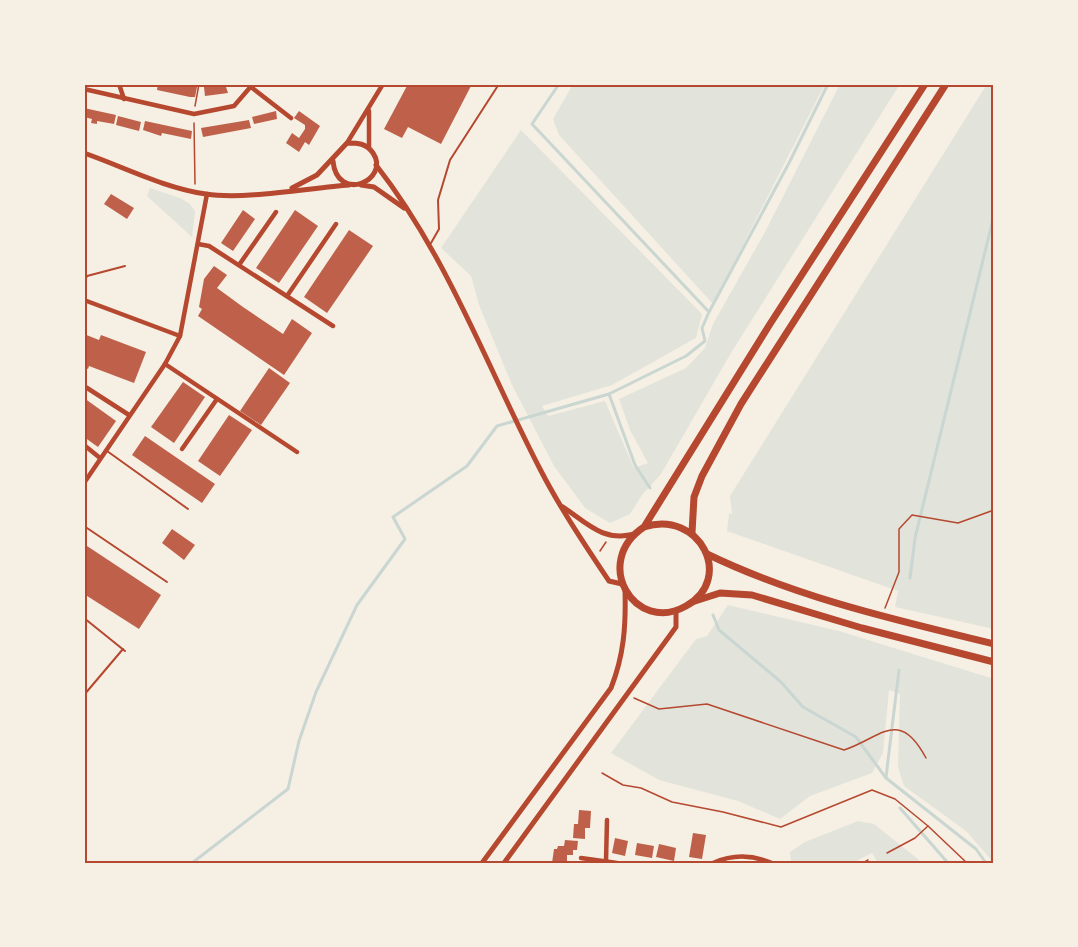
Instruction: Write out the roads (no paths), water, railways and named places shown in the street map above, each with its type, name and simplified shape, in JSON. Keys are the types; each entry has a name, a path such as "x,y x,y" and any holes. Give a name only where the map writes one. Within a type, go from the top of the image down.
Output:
{"main road":[{"path":"925,84 764,334 644,527 634,534 621,554 619,566 624,587 635,602 647,609 661,612 676,611 693,602 720,593 752,595 862,628 994,662"},
{"path":"692,533 694,497 702,476 741,404 946,84"},
{"path":"644,527 669,523 692,533 707,554 755,577 882,616 994,644"},
{"path":"693,602 707,580 707,554"}],"street":[{"path":"119,84 124,99"},
{"path":"349,184 339,179 334,170 333,161 336,153 347,143 383,84"},
{"path":"84,89 194,114 234,106 252,85 291,118"},
{"path":"361,184 373,176 376,165 375,156 369,147 369,109"},
{"path":"347,143 359,143 369,147"},
{"path":"84,153 152,179 207,194 361,184 374,187 405,209"},
{"path":"289,189 317,174 333,161"},
{"path":"376,165 429,245 472,325 540,470 609,581 624,587 626,629 621,663 611,688 482,863"},
{"path":"84,483 86,475 165,364 180,336 207,194"},
{"path":"239,265 276,212"},
{"path":"287,296 336,224"},
{"path":"198,244 209,246 333,326"},
{"path":"84,300 180,336"},
{"path":"165,364 297,452"},
{"path":"84,386 129,416"},
{"path":"182,449 217,399"},
{"path":"84,445 100,458"},
{"path":"562,507 607,535 620,538 634,534"},
{"path":"504,863 676,627 676,611"},
{"path":"606,861 607,820"},
{"path":"713,863 735,857 756,856 772,863"},
{"path":"581,858 617,863"}],"lane":[{"path":"429,245 439,229 438,200 450,160 499,84"},
{"path":"84,284 87,276 125,266"},
{"path":"105,450 188,509"},
{"path":"84,526 167,582"},
{"path":"84,618 124,650 84,695"}],"waterway":[{"path":"559,84 532,124 709,312"},
{"path":"192,863 288,789 299,741 316,692 357,605 405,539 393,517 467,466 497,426 609,394 686,356 705,341 702,328 709,312 789,163 828,84"},
{"path":"910,578 915,538 994,215"},
{"path":"609,394 635,465 650,488"},
{"path":"713,615 719,630 781,682 803,707 856,737 886,778 976,849 986,863"},
{"path":"886,777 899,670"},
{"path":"900,808 948,863"}]}
